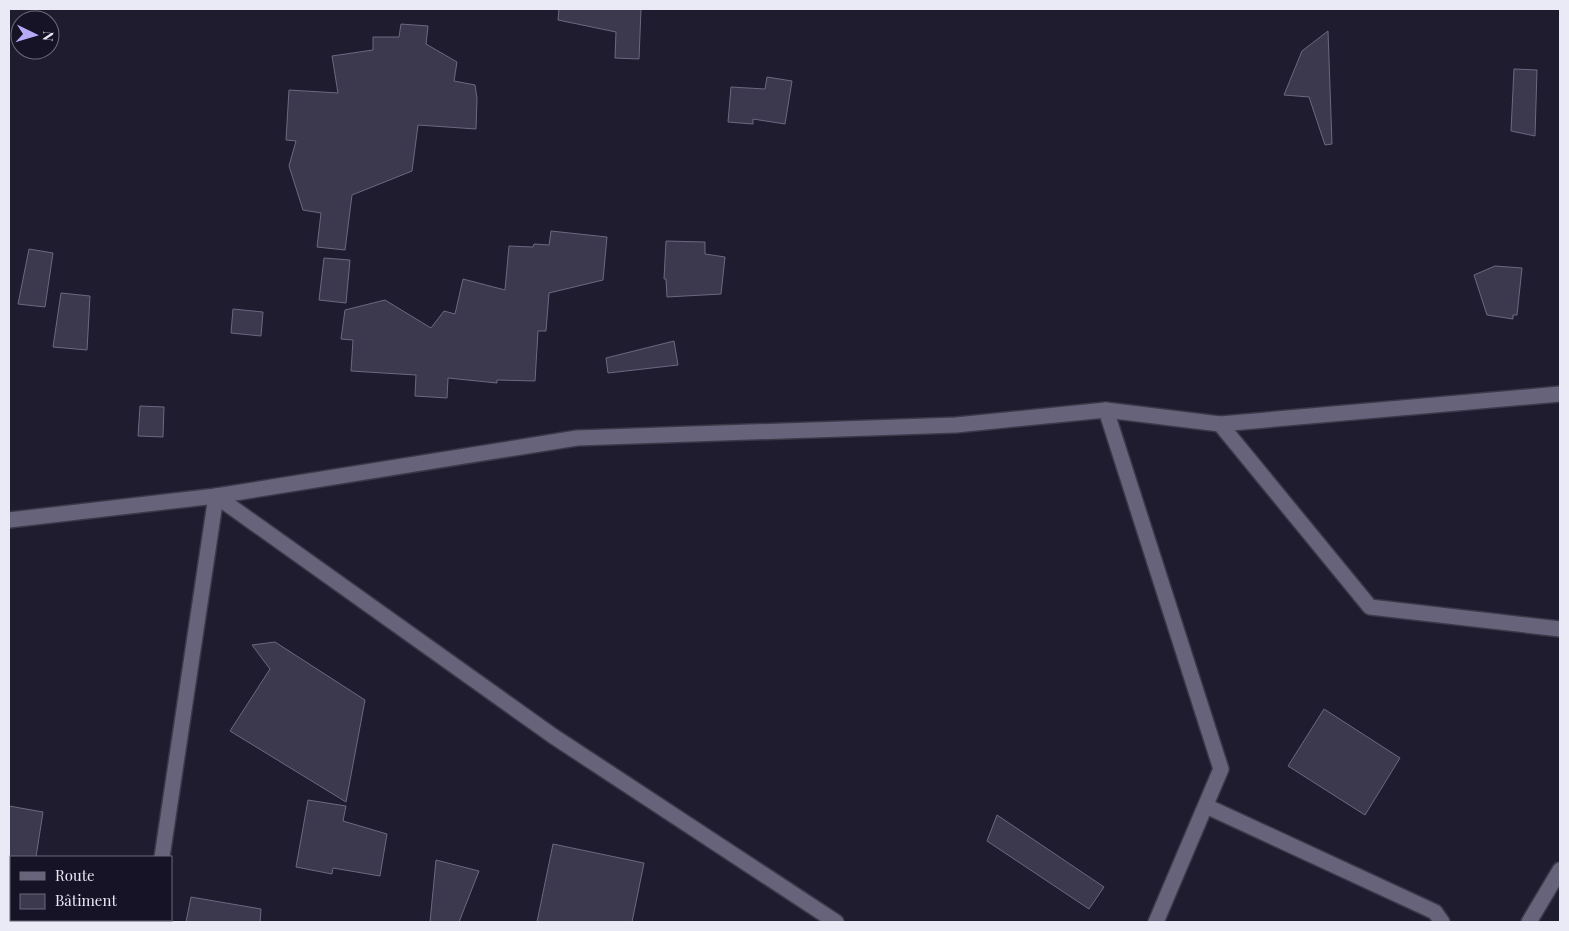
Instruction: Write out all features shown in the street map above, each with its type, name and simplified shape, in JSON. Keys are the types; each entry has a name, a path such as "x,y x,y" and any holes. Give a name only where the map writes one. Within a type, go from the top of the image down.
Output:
{"street":[{"path":"9,520 216,496 577,438 956,425 1106,410 1220,424 1560,394"},
{"path":"1106,410 1221,769 1156,922"},
{"path":"1220,424 1370,607 1560,630"},
{"path":"162,856 216,496"},
{"path":"216,496 553,736 836,922"},
{"path":"1206,806 1435,912 1442,922"},
{"path":"1529,922 1560,870"}],"building":[{"path":"559,9 641,9 639,59 615,58 616,32 558,20"},
{"path":"401,24 428,26 426,44 457,62 454,81 475,85 477,98 476,129 418,125 412,171 352,195 345,250 317,247 321,213 303,210 289,166 296,141 286,140 289,90 338,93 332,56 373,50 373,37 399,37"},
{"path":"1328,31 1332,144 1325,145 1309,97 1284,95 1302,51"},
{"path":"1514,69 1537,70 1535,136 1511,131"},
{"path":"767,77 792,81 785,124 753,119 753,124 728,122 731,87 765,89"},
{"path":"551,231 607,237 603,280 549,293 546,331 538,331 535,381 497,380 497,383 448,378 447,398 415,396 416,375 351,371 353,340 341,339 345,310 385,300 431,328 444,311 455,314 463,279 505,290 509,246 533,247 534,244 549,245"},
{"path":"666,241 705,242 705,254 725,257 721,294 667,297 666,279 664,279"},
{"path":"29,249 53,253 45,307 18,304"},
{"path":"324,258 350,260 346,303 319,300"},
{"path":"1495,266 1522,268 1517,315 1513,315 1513,319 1487,315 1474,275"},
{"path":"61,293 90,296 87,350 53,347"},
{"path":"233,309 263,312 261,336 231,333"},
{"path":"674,341 678,365 608,373 606,358"},
{"path":"140,406 164,407 163,437 138,436"},
{"path":"275,642 365,700 346,802 230,731 270,669 252,645"},
{"path":"1324,709 1400,758 1365,815 1288,766"},
{"path":"308,800 346,806 343,821 387,834 380,876 333,868 332,874 296,867"},
{"path":"9,806 43,812 36,856 9,857"},
{"path":"997,815 1104,887 1089,909 987,841"},
{"path":"553,844 644,863 632,922 537,922"},
{"path":"436,860 479,871 459,922 430,922"},
{"path":"191,897 261,909 260,922 186,922"}]}
